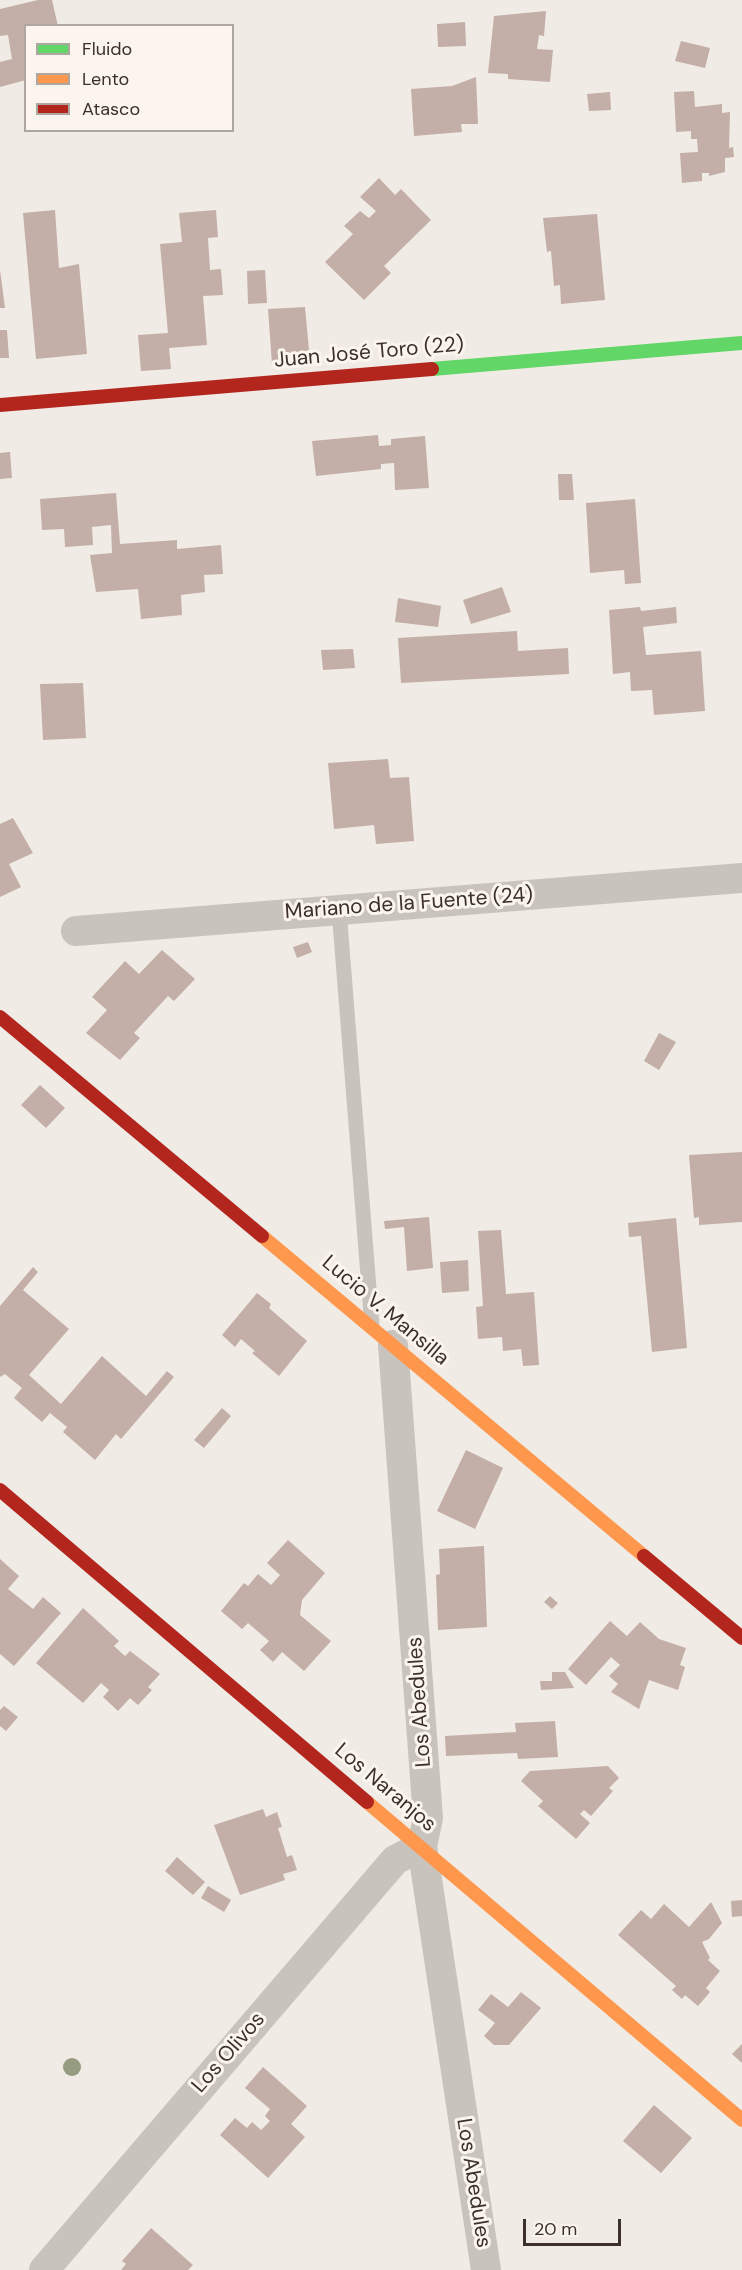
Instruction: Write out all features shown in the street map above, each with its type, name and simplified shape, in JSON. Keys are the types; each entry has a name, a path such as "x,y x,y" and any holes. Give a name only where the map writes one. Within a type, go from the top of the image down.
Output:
{"street":[{"name":"Juan José Toro (22)","path":"0,405 742,343"},
{"name":"Mariano de la Fuente (24)","path":"76,931 742,878"},
{"name":"Lucio V. Mansilla","path":"0,1017 742,1638"},
{"name":"Los Abedules","path":"383,1337 429,1818 422,1846 486,2270"},
{"name":"Los Naranjos","path":"0,1490 742,2120"},
{"name":"Los Olivos","path":"44,2270 395,1860 422,1846"}],"lane":[{"path":"339,910 383,1337"}],"building":[{"path":"38,0 52,0 58,24 24,24 24,81 0,87 0,62 12,59 8,35 0,36 0,9"},
{"path":"546,11 544,36 539,35 537,49 553,50 550,82 508,79 508,74 488,73 494,16"},
{"path":"465,22 466,46 438,47 437,24"},
{"path":"681,41 710,48 705,68 675,61"},
{"path":"476,77 478,124 461,124 462,132 414,136 411,89 452,86"},
{"path":"694,91 695,107 722,104 722,113 730,112 729,148 733,147 734,157 725,158 725,172 709,176 709,173 702,173 702,181 682,183 680,153 698,152 697,139 691,139 691,131 676,132 674,92"},
{"path":"610,92 611,110 589,111 587,94"},
{"path":"379,178 395,195 401,189 431,220 384,266 391,273 364,300 325,262 353,234 344,226 360,211 369,218 376,211 360,197"},
{"path":"55,210 59,268 79,264 87,354 36,359 23,213"},
{"path":"216,210 218,237 208,238 210,270 221,269 223,295 203,296 207,345 169,348 171,369 141,371 138,335 168,333 160,244 182,242 179,213"},
{"path":"597,214 605,300 561,304 560,285 554,286 551,251 547,252 543,218"},
{"path":"0,270 5,308 0,308"},
{"path":"265,270 267,303 248,304 247,271"},
{"path":"305,307 310,361 272,364 268,309"},
{"path":"0,330 7,330 9,358 0,358"},
{"path":"378,435 379,446 391,445 391,439 425,436 429,488 395,490 394,463 381,464 381,469 316,476 312,441"},
{"path":"10,452 12,478 0,479 0,453"},
{"path":"558,474 572,474 574,500 559,500"},
{"path":"116,493 120,544 177,540 177,549 221,545 223,574 204,575 205,592 181,595 182,615 141,619 138,589 96,592 90,555 112,553 111,525 92,527 93,545 65,547 64,529 42,530 40,499"},
{"path":"635,499 641,583 625,584 624,570 590,573 586,503"},
{"path":"502,587 511,612 471,624 463,600"},
{"path":"398,598 441,606 438,627 395,622"},
{"path":"640,607 641,611 676,607 677,623 643,627 646,655 701,651 705,711 654,715 652,690 631,691 630,672 613,674 609,610"},
{"path":"517,631 518,651 568,648 569,674 401,683 398,638"},
{"path":"353,649 355,668 323,670 321,650"},
{"path":"83,683 86,738 43,740 40,684"},
{"path":"388,759 390,778 409,777 414,841 376,844 374,825 334,829 328,763"},
{"path":"13,818 33,853 9,864 21,887 0,897 0,824"},
{"path":"308,942 312,952 297,958 293,947"},
{"path":"162,950 195,979 174,1001 168,996 134,1033 140,1038 120,1060 86,1033 107,1010 92,997 125,961 139,974"},
{"path":"659,1033 676,1042 659,1070 644,1061"},
{"path":"40,1085 65,1108 46,1128 21,1105"},
{"path":"742,1152 742,1222 699,1225 699,1217 694,1218 689,1155"},
{"path":"429,1217 433,1268 407,1271 404,1227 385,1229 384,1221"},
{"path":"676,1218 687,1348 652,1352 641,1236 629,1237 628,1223"},
{"path":"501,1230 506,1294 534,1292 539,1365 523,1366 521,1349 503,1351 502,1337 478,1339 476,1307 483,1306 478,1231"},
{"path":"468,1260 469,1291 442,1293 440,1262"},
{"path":"33,1267 38,1272 23,1290 69,1329 29,1375 61,1404 102,1356 146,1396 167,1371 174,1377 121,1439 116,1434 95,1460 63,1432 67,1427 50,1413 42,1422 14,1398 22,1388 5,1374 0,1377 0,1306"},
{"path":"257,1293 271,1304 269,1308 307,1341 279,1376 252,1353 255,1351 241,1339 235,1347 222,1335"},
{"path":"222,1408 231,1416 204,1448 194,1440"},
{"path":"466,1450 503,1468 475,1529 437,1511"},
{"path":"288,1540 325,1573 302,1600 300,1615 331,1641 304,1671 282,1652 273,1662 260,1650 269,1641 248,1623 242,1629 221,1611 244,1583 248,1586 258,1574 271,1585 280,1575 267,1563"},
{"path":"484,1546 487,1627 438,1630 436,1575 440,1574 439,1549"},
{"path":"0,1559 19,1576 8,1589 33,1609 43,1597 61,1613 14,1666 0,1654"},
{"path":"550,1596 558,1603 552,1609 544,1602"},
{"path":"83,1608 119,1641 114,1646 125,1656 130,1651 160,1674 148,1687 152,1690 138,1705 130,1698 118,1711 103,1697 109,1690 101,1683 83,1703 36,1663"},
{"path":"610,1621 627,1636 640,1622 659,1639 686,1648 680,1665 685,1667 678,1690 649,1680 639,1709 611,1692 618,1684 609,1676 620,1665 611,1657 586,1685 568,1669"},
{"path":"552,1672 565,1672 574,1688 541,1690 540,1681 552,1681"},
{"path":"4,1706 18,1717 6,1731 0,1726 0,1710"},
{"path":"555,1721 558,1757 518,1759 517,1753 446,1756 445,1736 516,1732 515,1723"},
{"path":"608,1766 619,1778 609,1788 613,1791 591,1816 584,1810 580,1814 590,1823 576,1839 538,1806 543,1801 521,1781 530,1771"},
{"path":"263,1809 266,1817 277,1812 282,1827 278,1828 287,1857 292,1855 297,1870 283,1874 285,1880 240,1895 214,1825"},
{"path":"177,1857 205,1882 193,1895 165,1871"},
{"path":"208,1886 231,1900 224,1912 201,1898"},
{"path":"742,1900 742,1916 732,1917 731,1901"},
{"path":"711,1902 722,1923 709,1939 702,1942 710,1958 708,1960 720,1971 706,1988 710,1992 698,2006 685,1995 682,1999 672,1990 676,1986 618,1935 641,1910 651,1919 664,1904 689,1927"},
{"path":"521,1992 541,2008 509,2045 494,2045 484,2036 495,2023 478,2010 491,1994 508,2007"},
{"path":"742,2044 742,2063 732,2054"},
{"path":"263,2067 307,2106 291,2124 305,2137 268,2178 220,2135 235,2118 247,2128 252,2122 261,2130 270,2121 265,2116 270,2109 245,2088"},
{"path":"654,2105 692,2138 661,2173 623,2141"},
{"path":"151,2228 193,2265 188,2270 121,2270 126,2264 122,2261"}],"traffic: fast":[{"path":"432,369 742,343"}],"traffic: slow":[{"path":"262,1236 644,1556"},
{"path":"367,1802 742,2120"}],"traffic: jam":[{"path":"0,405 432,369"},
{"path":"0,1017 262,1236"},
{"path":"0,1490 367,1802"},
{"path":"644,1556 742,1638"}]}
